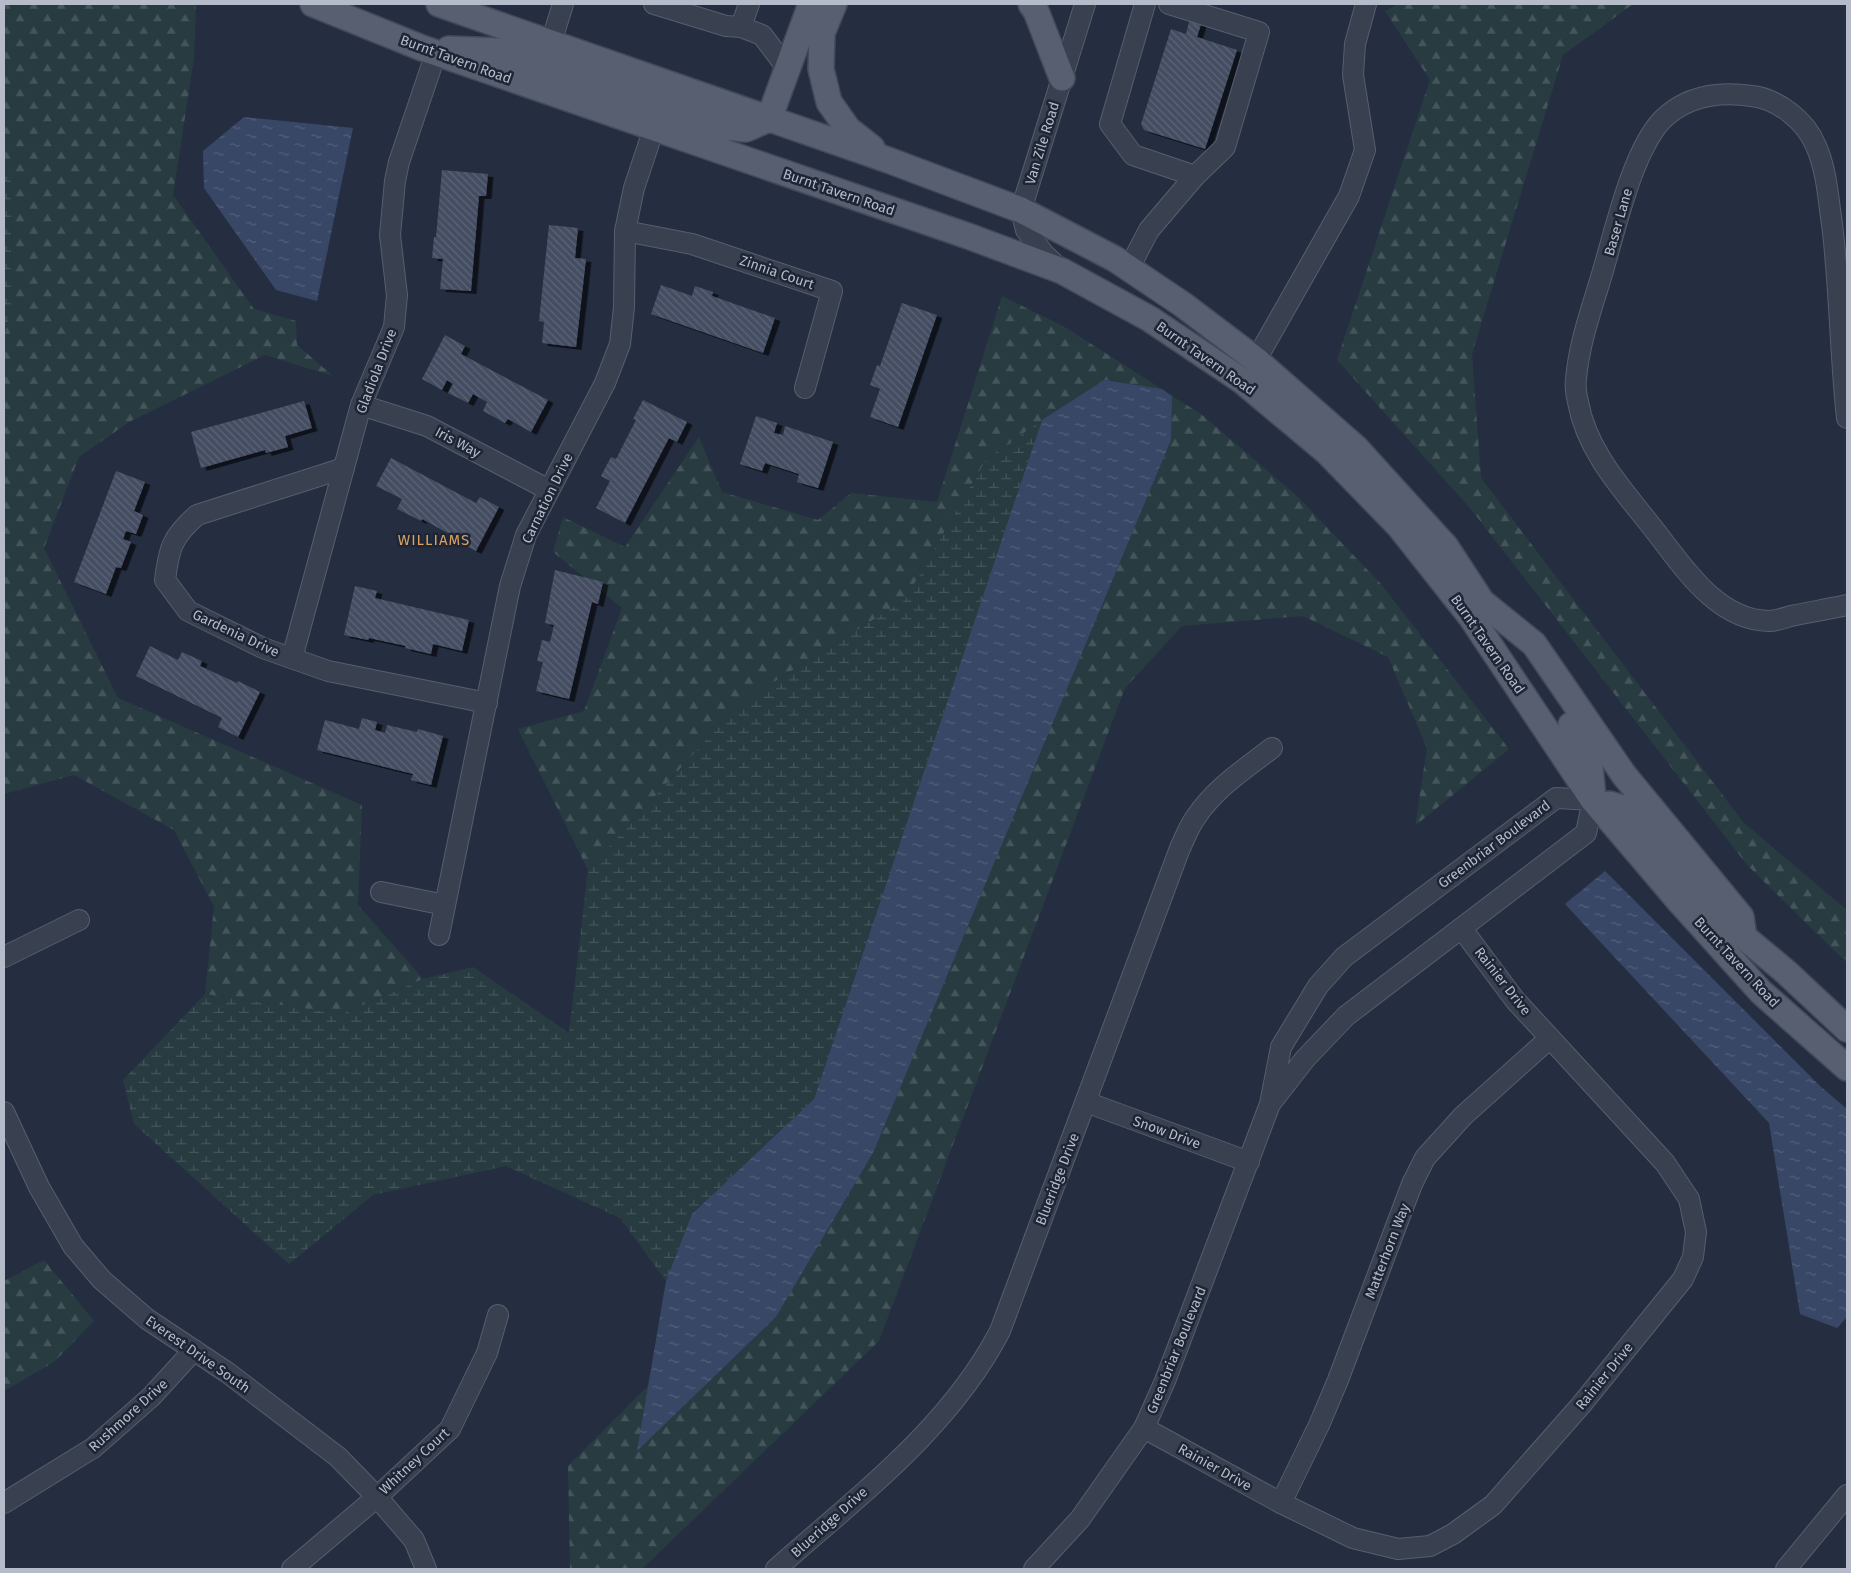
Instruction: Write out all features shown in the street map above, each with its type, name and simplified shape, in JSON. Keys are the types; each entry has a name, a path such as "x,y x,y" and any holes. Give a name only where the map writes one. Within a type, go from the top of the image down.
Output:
{"main road":[{"name":"Burnt Tavern Road","path":"313,4 429,50 968,236 1062,271 1150,319 1241,380 1327,452 1399,526 1472,617 1593,800 1678,900 1761,992 1847,1068"},
{"name":"Burnt Tavern Road","path":"439,4 888,160 1021,210 1129,268 1182,304 1256,360 1356,448 1446,547 1482,602 1534,644 1624,775 1741,917 1744,937 1786,972 1847,1029"},
{"path":"429,50 501,51 723,127 746,129 769,119 811,4"},
{"path":"834,4 822,33 821,69 829,102 848,129 888,160"},
{"path":"1031,4 1042,25 1062,78"},
{"path":"1482,602 1570,723 1590,755 1593,800 1623,808 1727,928 1744,937"}],"street":[{"path":"551,43 563,4"},
{"path":"654,4 726,26 741,27 762,35 787,68"},
{"path":"741,27 749,4"},
{"name":"Van Zile Road","path":"1021,210 1085,4"},
{"path":"1145,4 1110,124 1133,155 1195,176"},
{"path":"1129,268 1149,230 1195,176 1225,147 1258,32 1169,4"},
{"path":"1256,360 1349,196 1365,150 1353,75 1355,44 1366,4"},
{"name":"Gladiola Drive","path":"292,658 361,405 394,327 397,295 390,235 395,181 429,50"},
{"name":"Baser Lane","path":"1847,405 1837,267 1826,175 1816,144 1804,127 1789,112 1765,97 1734,93 1704,96 1682,104 1662,121 1648,139 1630,180 1582,343 1575,381 1577,400 1584,427 1598,456 1697,585 1732,611 1769,621 1847,605"},
{"name":"Carnation Drive","path":"439,935 510,586 526,535 605,383 620,344 624,307 625,231 634,188 654,128"},
{"path":"1021,210 1026,230 1044,254 1062,271"},
{"name":"Zinnia Court","path":"625,231 692,244 832,291 805,388"},
{"name":"Iris Way","path":"361,405 427,426 549,490"},
{"name":"Gardenia Drive","path":"344,468 197,515 180,530 168,553 165,580 188,611 263,648 328,671 486,703"},
{"name":"Blueridge Drive","path":"776,1569 919,1442 968,1382 990,1351 1000,1331 1180,848 1195,817 1211,798 1231,779 1272,748"},
{"name":"Greenbriar Boulevard","path":"1034,1569 1080,1519 1144,1428 1165,1381 1270,1104 1281,1047 1318,986 1344,957 1556,798 1593,800 1586,833 1346,1016 1305,1059 1270,1104"},
{"path":"381,892 445,905"},
{"path":"4,957 79,920"},
{"name":"Rainier Drive","path":"1144,1428 1281,1503 1353,1538 1398,1549 1430,1546 1453,1534 1493,1505 1581,1405 1683,1279 1693,1257 1696,1232 1689,1199 1666,1163 1515,1000 1462,929"},
{"name":"Matterhorn Way","path":"1281,1503 1319,1425 1338,1380 1412,1184 1425,1158 1463,1116 1550,1038"},
{"name":"Snow Drive","path":"1086,1102 1249,1162"},
{"name":"Everest Drive South","path":"4,1112 40,1187 73,1246 102,1280 147,1319 228,1373 338,1457 377,1496 414,1540 426,1569"},
{"name":"Whitney Court","path":"292,1569 377,1496 450,1429 487,1353 498,1315"},
{"name":"Rushmore Drive","path":"4,1503 93,1448 151,1397 194,1350"},
{"path":"1790,1568 1847,1495"}],"green space":[{"path":"4,4 196,4 194,58 173,195 254,309 296,321 297,345 333,376 265,355 129,422 79,457 44,548 118,698 362,805 358,905 423,979 342,1014 205,994 214,907 174,830 74,775 4,794 4,336 12,308 11,182 4,175"},
{"path":"1398,4 1633,4 1563,55 1472,354 1481,478 1744,823 1847,910 1847,963 1748,866 1470,508 1337,360 1430,80 1385,11"},
{"path":"4,175 11,181 12,308 4,336"},
{"path":"1002,296 1063,326 1162,389 1104,380 1042,420 986,460 905,600 740,703 588,870 518,729 584,711 622,608 553,552 563,517 625,547 699,437 722,492 818,520 851,493 937,502"},
{"path":"1172,396 1201,414 1296,495 1381,584 1509,749 1415,826 1427,748 1388,657 1303,616 1182,626 1125,688 879,1341 642,1569 570,1569 568,1466 649,1385 638,1450 776,1317 873,1153 1171,440"},
{"path":"1042,420 814,1099 692,1214 666,1281 620,1218 506,1166 373,1195 289,1264 134,1124 123,1080 205,994 342,1014 423,979 473,967 569,1033 588,870 740,703 905,600 986,460"},
{"path":"44,1260 94,1321 54,1362 4,1391 4,1281"}],"water":[{"path":"244,117 353,128 317,301 276,290 204,188 203,151"},
{"path":"1104,380 1162,389 1172,396 1171,440 873,1153 776,1317 637,1451 666,1281 692,1214 814,1099 1042,420"},
{"path":"1605,871 1820,1086 1847,1109 1847,1317 1837,1328 1800,1314 1769,1123 1565,904"}],"building":[{"path":"1190,18 1202,21 1197,37 1237,50 1205,149 1144,130 1141,124 1171,29 1186,34"},
{"path":"442,170 488,174 486,196 479,196 471,291 440,289 443,259 432,258 434,237 436,237"},
{"path":"549,225 578,228 575,258 586,259 576,347 542,343 544,322 539,321"},
{"path":"661,285 692,296 695,286 713,292 712,296 775,318 763,353 651,314"},
{"path":"902,303 937,315 898,427 870,417 880,389 870,385 877,365 880,366"},
{"path":"445,335 465,346 461,354 548,400 531,432 508,419 505,423 483,411 487,402 473,394 468,403 448,393 453,384 447,380 442,390 422,379"},
{"path":"643,400 687,422 677,442 669,438 625,523 596,508 610,481 601,476 611,457 616,459 636,420 633,419"},
{"path":"304,401 312,428 285,436 288,447 266,453 265,450 201,468 191,432"},
{"path":"756,416 777,423 774,433 783,435 785,426 833,442 818,488 797,482 799,474 765,463 762,471 740,464"},
{"path":"391,458 476,503 480,497 499,507 476,551 454,540 455,537 422,519 421,521 397,509 402,499 376,486"},
{"path":"116,471 145,482 134,511 143,515 136,534 126,531 123,539 131,542 121,568 116,567 106,594 74,582"},
{"path":"555,570 603,582 598,604 592,602 569,699 536,691 543,662 537,661 542,640 550,642 554,625 545,623"},
{"path":"355,586 377,591 375,598 469,620 462,651 433,644 431,654 405,648 406,646 344,635"},
{"path":"150,646 178,660 182,652 202,661 200,666 260,692 238,737 218,727 222,718 136,676"},
{"path":"362,718 377,722 375,730 385,733 387,725 417,732 418,729 443,736 431,785 411,780 413,774 317,750 325,720 359,729"}],"district":[{"name":"WILLIAMS","path":"434,540"}]}
